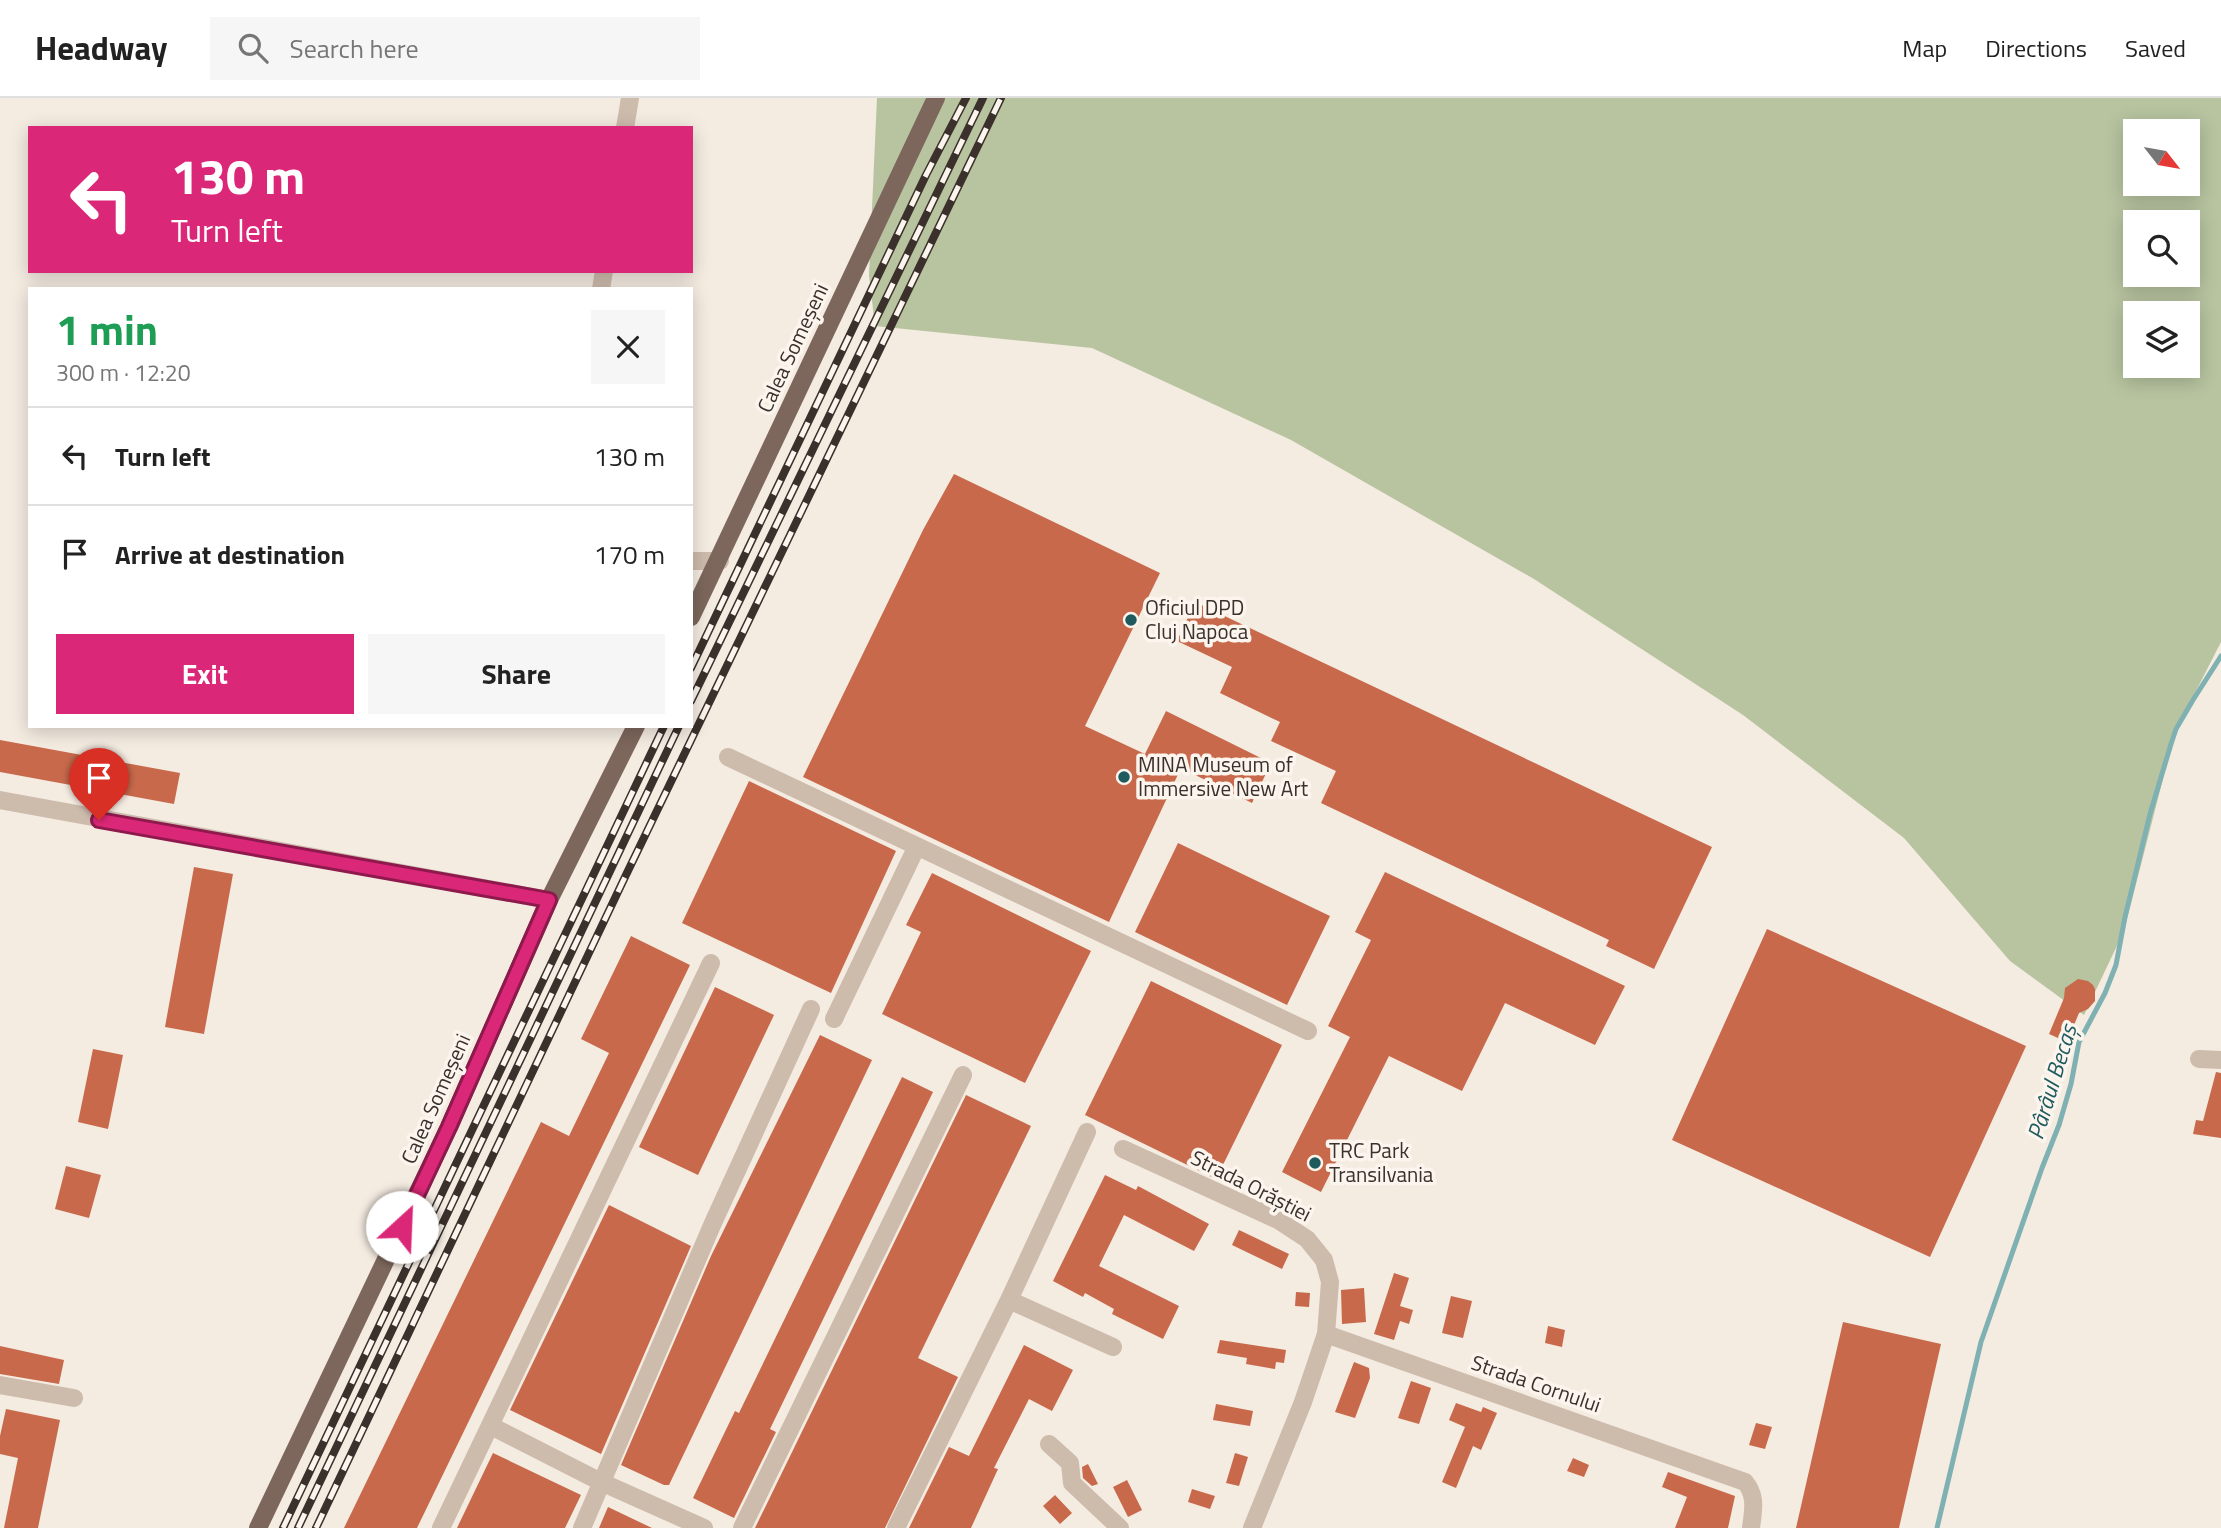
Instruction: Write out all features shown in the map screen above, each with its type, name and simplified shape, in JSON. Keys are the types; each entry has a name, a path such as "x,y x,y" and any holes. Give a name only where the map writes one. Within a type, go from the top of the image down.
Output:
{"main road":[{"name":"Calea Someșeni","path":"693,613 720,561 936,98"},
{"name":"Calea Someșeni","path":"258,1528 449,1127 549,900 635,728"}],"street":[{"path":"625,126 630,98"},
{"path":"693,561 720,561"},
{"path":"728,757 1308,1031"},
{"path":"0,800 549,900"},
{"path":"834,1019 917,846"},
{"path":"441,1528 711,963"},
{"path":"582,1528 713,1223 811,1009"},
{"path":"2199,1059 2221,1060"},
{"path":"742,1528 963,1075"},
{"path":"896,1528 1009,1300 1087,1132"},
{"name":"Strada Orăștiei","path":"1123,1149 1278,1220 1307,1239 1324,1260 1330,1282 1326,1334 1303,1402 1252,1528"},
{"path":"1009,1300 1113,1347"},
{"name":"Strada Cornului","path":"1326,1334 1745,1482 1754,1499 1751,1528"},
{"path":"0,1385 74,1398"},
{"path":"491,1426 601,1482 704,1528"},
{"path":"1049,1444 1070,1463 1072,1483 1120,1528"}],"green space":[{"path":"877,98 2221,98 2221,642 2175,732 2124,931 2084,1015 2010,961 1904,838 1743,715 1534,579 1291,440 1092,348 875,326 869,275"}],"building":[{"path":"954,474 1160,573 1085,726 1145,754 1166,711 1271,763 1252,803 1181,768 1109,922 803,777 923,530"},
{"path":"1195,602 1712,847 1654,969 1606,946 1609,940 1321,803 1336,771 1271,741 1280,722 1220,693 1232,667 1177,641"},
{"path":"0,740 180,773 174,804 0,772"},
{"path":"749,781 896,851 831,993 682,923"},
{"path":"1178,843 1330,916 1287,1005 1135,932"},
{"path":"194,867 233,874 204,1034 165,1027"},
{"path":"1385,872 1625,986 1595,1045 1505,1003 1462,1091 1389,1056 1321,1192 1282,1172 1350,1037 1328,1026 1371,940 1355,932"},
{"path":"932,873 1091,951 1025,1083 882,1014 921,932 906,925"},
{"path":"1767,929 2026,1046 1930,1257 1672,1140"},
{"path":"631,936 690,965 417,1528 344,1528 541,1122 569,1136 609,1053 581,1039"},
{"path":"2078,979 2093,985 2095,1001 2088,1009 2079,1013 2067,1042 2049,1034 2064,998 2065,988"},
{"path":"1151,981 1282,1045 1216,1179 1085,1115"},
{"path":"715,987 774,1015 698,1175 639,1147"},
{"path":"820,1035 872,1060 669,1485 664,1485 621,1465 711,1256"},
{"path":"93,1049 123,1055 108,1129 78,1122"},
{"path":"2216,1072 2221,1073 2221,1138 2193,1134 2196,1120 2203,1121"},
{"path":"902,1077 933,1092 770,1429 776,1432 734,1518 693,1498 735,1411 739,1413"},
{"path":"966,1095 1031,1126 918,1358 958,1377 885,1528 755,1528"},
{"path":"66,1166 101,1175 89,1218 55,1209"},
{"path":"1105,1175 1136,1190 1138,1186 1209,1224 1194,1251 1124,1215 1099,1266 1179,1306 1163,1339 1112,1314 1114,1309 1085,1293 1083,1297 1053,1281"},
{"path":"609,1205 691,1246 601,1454 510,1410"},
{"path":"1239,1230 1289,1254 1282,1269 1232,1245"},
{"path":"1394,1273 1409,1278 1400,1306 1413,1310 1409,1324 1400,1321 1394,1340 1374,1334"},
{"path":"1364,1288 1366,1322 1342,1324 1341,1290"},
{"path":"1296,1292 1310,1293 1309,1307 1295,1306"},
{"path":"1451,1296 1472,1301 1463,1338 1442,1333"},
{"path":"1843,1322 1941,1344 1899,1528 1796,1528"},
{"path":"1548,1326 1565,1330 1562,1347 1545,1343"},
{"path":"1220,1340 1286,1350 1284,1363 1276,1362 1275,1369 1246,1364 1247,1358 1217,1353"},
{"path":"1024,1345 1073,1370 1052,1411 1029,1399 994,1468 998,1469 971,1528 909,1528 949,1447 969,1456"},
{"path":"0,1346 64,1360 59,1384 0,1374"},
{"path":"1354,1362 1369,1368 1370,1378 1355,1418 1335,1412"},
{"path":"1411,1381 1431,1388 1419,1424 1398,1418"},
{"path":"1456,1403 1481,1412 1483,1407 1497,1413 1481,1450 1473,1446 1456,1488 1442,1482 1465,1427 1449,1420"},
{"path":"1216,1404 1253,1411 1250,1426 1213,1420"},
{"path":"6,1409 60,1420 38,1528 4,1528 18,1458 0,1454 0,1436"},
{"path":"1756,1423 1772,1427 1765,1449 1749,1445"},
{"path":"493,1453 581,1495 565,1528 457,1528"},
{"path":"1235,1453 1248,1457 1239,1486 1226,1483"},
{"path":"1573,1458 1589,1465 1584,1477 1567,1471"},
{"path":"1088,1464 1098,1484 1092,1486 1083,1478 1082,1467"},
{"path":"1668,1472 1735,1496 1728,1528 1675,1528 1687,1497 1662,1487"},
{"path":"1127,1480 1142,1510 1128,1517 1113,1487"},
{"path":"1192,1489 1215,1496 1210,1509 1188,1502"},
{"path":"1055,1495 1072,1513 1060,1524 1043,1506"},
{"path":"608,1507 652,1528 599,1528"}],"waterway":[{"name":"Pârâul Becaș","path":"1937,1528 1981,1342 2059,1125 2079,1042 2105,993 2116,965 2150,814 2171,744 2176,729 2221,656"}],"railway":[{"path":"693,664 926,175 966,98"},
{"path":"693,697 983,98"},
{"path":"316,1528 625,877 1001,98"},
{"path":"283,1528 663,728"},
{"path":"298,1528 678,728"}],"place":[{"name":"Oficiul DPD Cluj Napoca","path":"1131,620"},
{"name":"MINA Museum of Immersive New Art","path":"1124,777"},
{"name":"TRC Park Transilvania","path":"1315,1163"}],"route":[{"path":"99,820 549,900 402,1227"}]}
